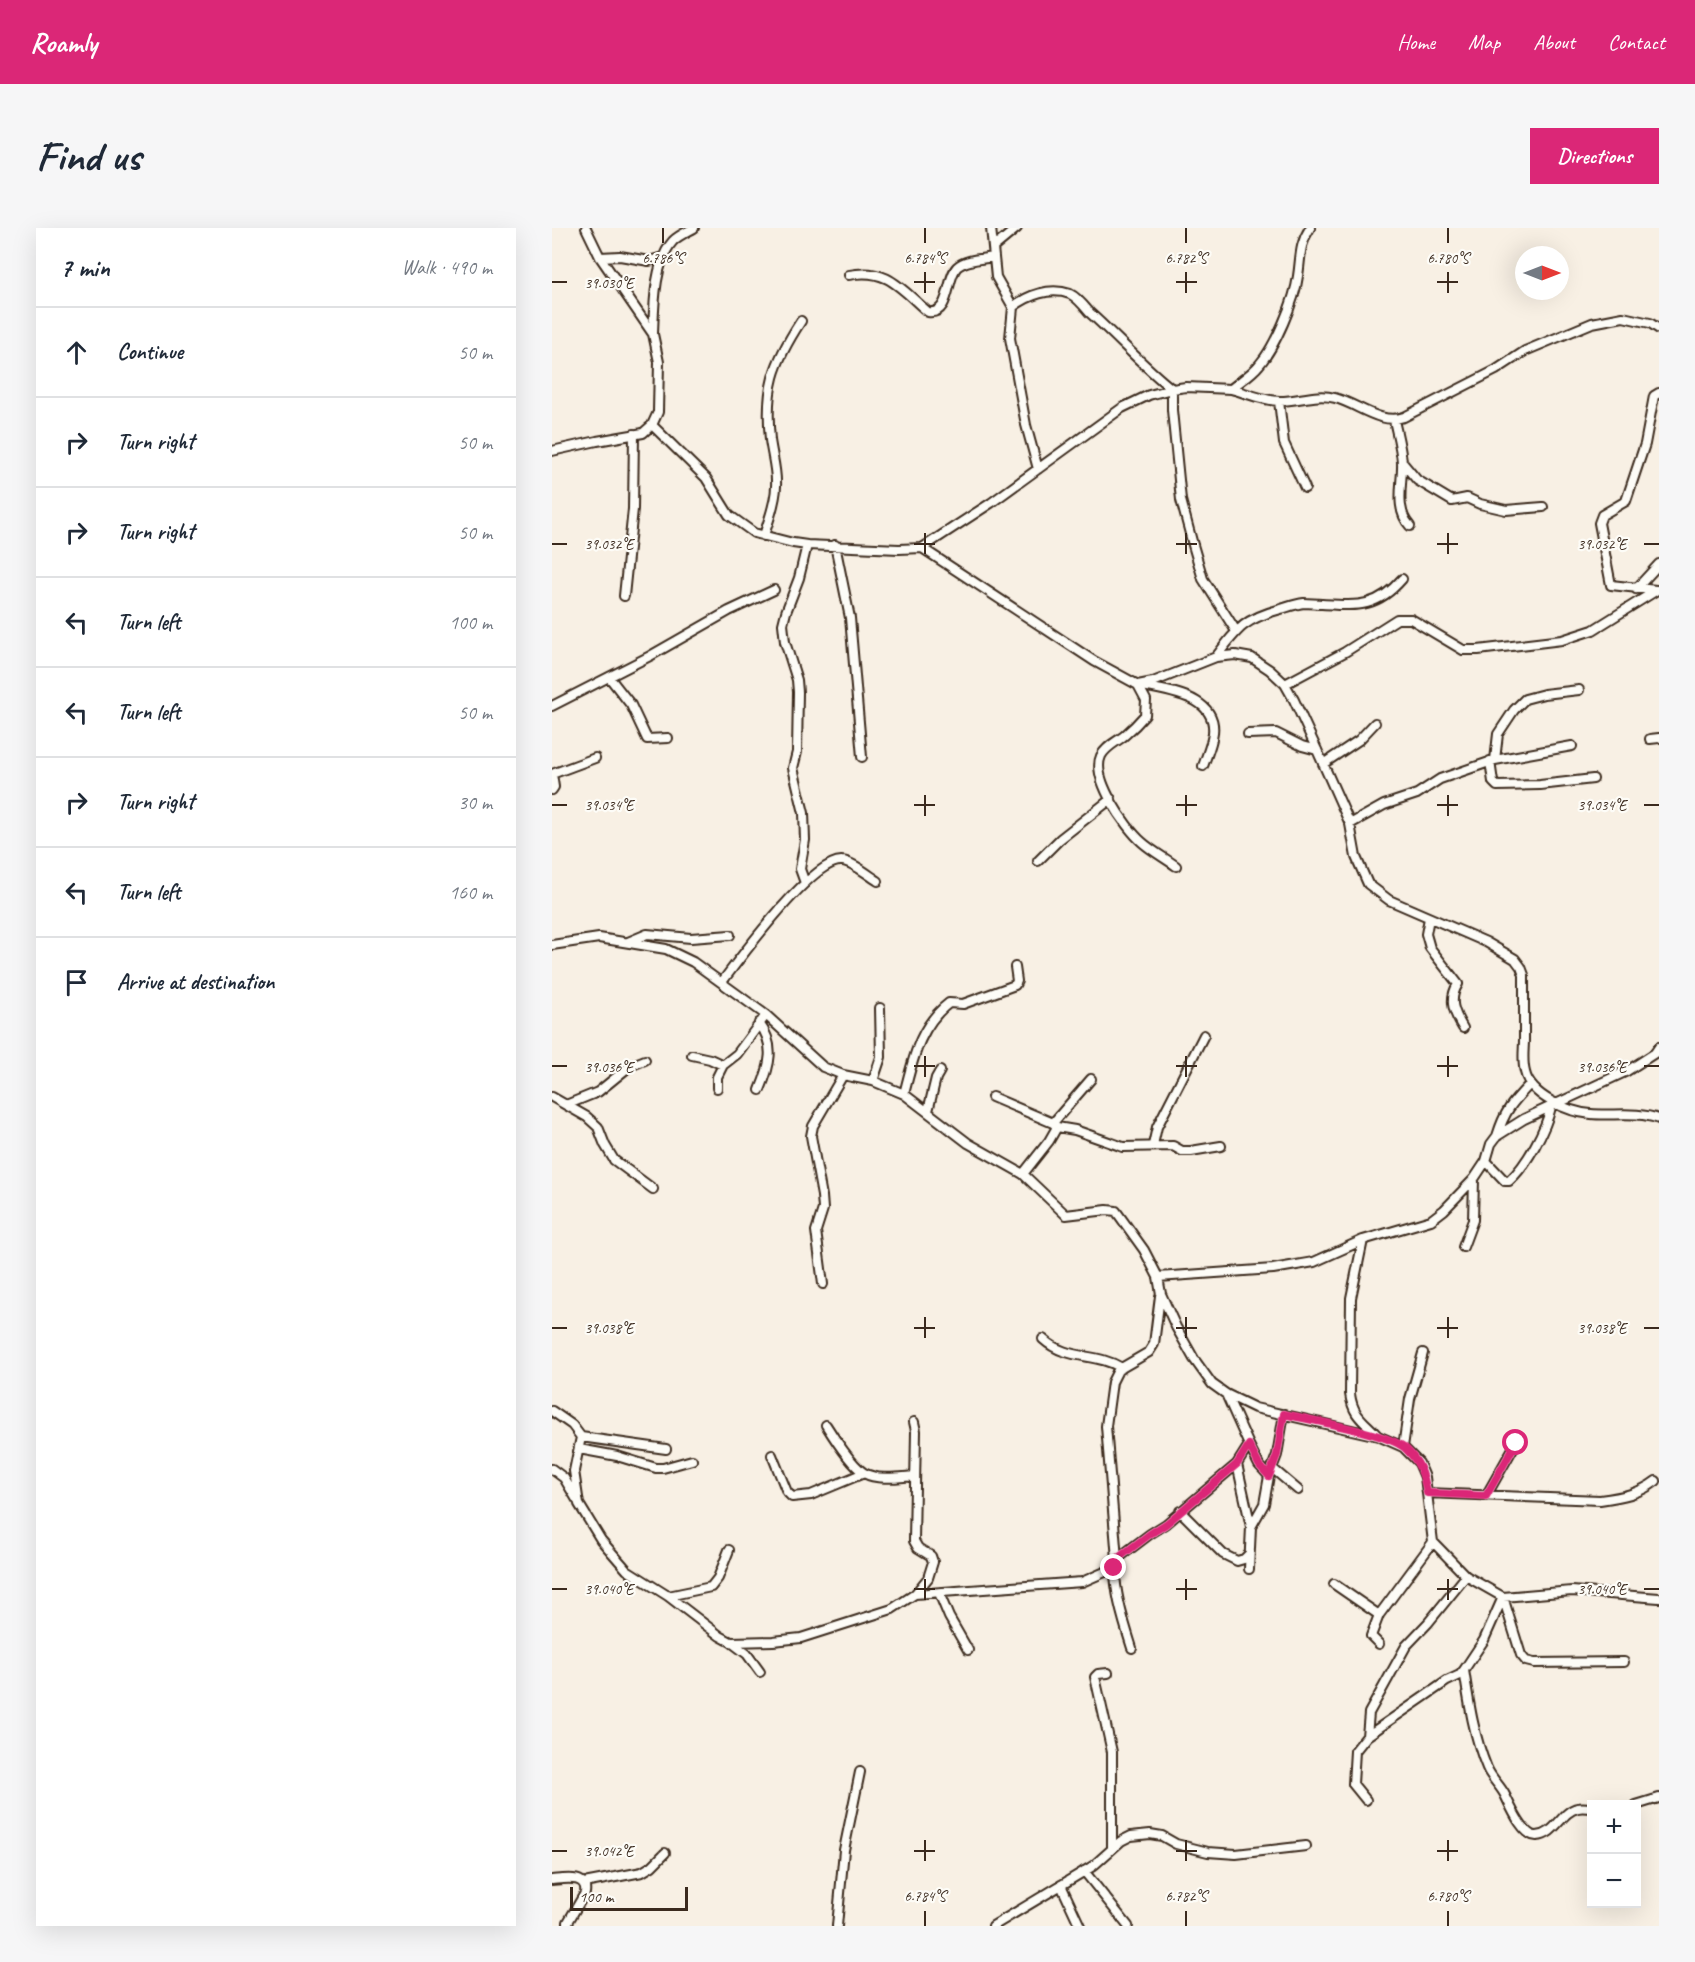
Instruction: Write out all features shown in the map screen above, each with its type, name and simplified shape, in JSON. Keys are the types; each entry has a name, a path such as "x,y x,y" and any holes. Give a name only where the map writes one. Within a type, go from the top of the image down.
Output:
{"street":[{"path":"586,228 600,257 653,334"},
{"path":"552,451 643,433 652,425 658,412 659,362 653,334 655,294 663,257 672,242 694,228"},
{"path":"991,228 996,277 1013,307 1010,338 1026,425 1038,469"},
{"path":"994,247 1017,228"},
{"path":"1231,389 1258,367 1267,355 1288,311 1298,278 1303,239 1310,228"},
{"path":"600,257 620,256 649,261 663,257"},
{"path":"849,275 865,272 882,275 928,312 932,312 937,311 946,298 954,269 959,265 994,257"},
{"path":"1013,307 1035,294 1046,292 1070,294 1150,372 1172,390 1181,500 1203,579 1236,631"},
{"path":"652,425 706,478 729,515 754,533 807,545 922,548 1038,469 1122,408 1149,395 1186,387 1231,389 1279,401 1316,396 1336,398 1364,411 1394,420 1496,370 1525,351 1592,324 1623,317 1650,323 1659,329"},
{"path":"764,536 776,487 770,438 769,392 782,350 801,321"},
{"path":"1658,589 1636,589 1611,585 1599,523 1602,515 1626,501 1645,444 1654,396 1659,393"},
{"path":"1279,401 1284,443 1305,488"},
{"path":"1394,420 1402,462 1401,506 1404,519 1410,526"},
{"path":"624,596 633,509 634,434"},
{"path":"1402,462 1417,480 1452,501 1467,498 1480,504 1506,510 1543,507"},
{"path":"805,883 800,869 805,840 804,813 793,768 797,752 798,692 785,642 783,624 799,578 807,545"},
{"path":"835,545 850,618 862,757"},
{"path":"922,548 1094,661 1138,685 1191,696 1199,701 1211,718 1213,738 1203,766"},
{"path":"1636,589 1659,564"},
{"path":"1216,657 1236,631 1257,616 1304,603 1357,606 1368,604 1391,592 1402,579"},
{"path":"1285,684 1345,652 1397,619 1411,620 1463,650 1479,650 1562,640 1593,630 1658,589"},
{"path":"552,706 729,611 774,591"},
{"path":"1138,685 1153,682 1216,657 1252,658 1270,670 1285,684 1317,750 1350,824 1356,857 1368,884 1389,900 1486,942 1515,959 1521,967 1524,975 1523,1059 1525,1073 1530,1084 1553,1106 1589,1114 1649,1115 1659,1119"},
{"path":"609,677 630,705 647,739 668,738"},
{"path":"1138,685 1146,700 1145,715 1107,748 1099,763 1101,780 1119,814 1140,841 1176,866"},
{"path":"1579,690 1544,694 1526,699 1514,710 1498,734 1492,760 1493,782 1497,786 1540,785 1593,779"},
{"path":"1323,764 1359,740 1376,723"},
{"path":"1248,734 1276,733 1302,746 1317,750"},
{"path":"1650,739 1659,738"},
{"path":"1350,824 1384,805 1417,794 1440,779 1492,760 1572,746"},
{"path":"552,790 554,786 552,774 596,758"},
{"path":"1038,861 1060,839 1111,800"},
{"path":"722,982 761,930 805,883 832,862 845,861 878,881"},
{"path":"1429,918 1426,934 1430,948 1458,984 1452,993 1453,1006 1462,1028"},
{"path":"628,942 647,934 691,938 730,935"},
{"path":"552,945 599,938 666,949 693,962 766,1015 823,1067 843,1075 873,1081 904,1094 928,1111 947,1129 1023,1174 1066,1215 1116,1211 1144,1250 1158,1277 1161,1294 1194,1359 1212,1384 1226,1394 1255,1408 1378,1436 1403,1447 1419,1464 1425,1477 1433,1542 1466,1576 1503,1597 1572,1591 1659,1598"},
{"path":"904,1094 920,1039 940,1010 949,1003 963,1004 1014,985 1017,981 1015,967"},
{"path":"873,1081 881,1056 880,1008"},
{"path":"717,1088 717,1077 723,1065 737,1054 766,1015"},
{"path":"759,1023 770,1042 768,1071 760,1090"},
{"path":"1153,1145 1157,1127 1204,1035"},
{"path":"1497,1136 1627,1071 1655,1053 1659,1047"},
{"path":"692,1055 723,1065"},
{"path":"566,1105 598,1092 630,1066 645,1060"},
{"path":"928,1111 936,1078 940,1071"},
{"path":"823,1284 816,1231 823,1209 822,1196 811,1136 813,1125 843,1075"},
{"path":"1023,1174 1049,1141 1055,1125 1091,1079"},
{"path":"1158,1277 1273,1269 1314,1262 1363,1240 1431,1220 1474,1179 1486,1161 1491,1144 1497,1136 1502,1118 1509,1106 1530,1084"},
{"path":"552,1097 587,1117 598,1127 614,1160 653,1189"},
{"path":"992,1097 1055,1125 1123,1147 1173,1146 1182,1151 1191,1151 1221,1146"},
{"path":"1486,1161 1505,1181 1509,1180 1531,1152 1553,1106"},
{"path":"1649,1115 1659,1109"},
{"path":"1462,1247 1473,1220 1474,1179"},
{"path":"1363,1240 1351,1298 1350,1394 1351,1407 1356,1416 1378,1436"},
{"path":"1131,1648 1123,1622 1114,1568 1117,1559 1106,1426 1112,1382 1118,1370 1149,1352 1154,1344 1161,1294"},
{"path":"1043,1339 1064,1353 1113,1362 1122,1368"},
{"path":"1403,1447 1410,1399 1423,1353"},
{"path":"1226,1394 1259,1465 1298,1490"},
{"path":"552,1411 572,1425 581,1437 666,1449"},
{"path":"1251,1527 1264,1504 1270,1472 1277,1455 1284,1414"},
{"path":"731,1642 801,1638 892,1609 915,1594 928,1578 933,1562 932,1556 918,1548 914,1541 916,1431 914,1422"},
{"path":"826,1425 838,1445 864,1473 877,1476 915,1476"},
{"path":"579,1504 574,1471 581,1437"},
{"path":"1486,1496 1516,1443"},
{"path":"1117,1559 1208,1491 1237,1464 1249,1445"},
{"path":"579,1449 617,1456 656,1468 692,1460"},
{"path":"772,1455 787,1492 792,1497 811,1495 864,1473"},
{"path":"1237,1464 1251,1527 1249,1569"},
{"path":"552,1469 564,1478 601,1540 627,1570 668,1596 747,1654 760,1672"},
{"path":"1427,1493 1600,1500 1624,1497 1645,1489 1656,1481"},
{"path":"1180,1511 1223,1554 1237,1561 1249,1554"},
{"path":"1379,1644 1371,1636 1371,1631 1379,1615 1433,1542"},
{"path":"668,1596 711,1587 718,1578 729,1550"},
{"path":"915,1594 1082,1582 1114,1568"},
{"path":"1367,1737 1369,1713 1406,1646 1466,1576"},
{"path":"1334,1584 1379,1615"},
{"path":"939,1593 949,1617 968,1650"},
{"path":"1503,1597 1521,1655 1526,1661 1534,1663 1624,1662"},
{"path":"1366,1800 1353,1784 1355,1751 1367,1737 1460,1675 1484,1640 1503,1597"},
{"path":"1464,1670 1470,1713 1488,1770 1501,1786 1516,1819 1531,1835 1539,1837 1553,1829 1570,1811 1587,1808"},
{"path":"1108,1673 1098,1674 1095,1677 1112,1752 1112,1849"},
{"path":"837,1926 844,1850 860,1772"},
{"path":"1641,1803 1659,1798"},
{"path":"993,1926 1084,1871 1120,1841 1131,1836 1150,1834 1162,1836 1176,1844 1208,1852 1236,1854 1306,1846"},
{"path":"552,1880 574,1879 584,1883 642,1872 665,1853"},
{"path":"1084,1871 1128,1926"},
{"path":"568,1926 568,1922 585,1893 584,1883"},
{"path":"1061,1885 1080,1926"}],"route":[{"path":"1114,1568 1117,1559 1208,1491 1237,1464 1249,1445 1259,1465 1269,1476 1277,1455 1284,1414 1378,1436 1403,1447 1419,1464 1425,1477 1427,1493 1486,1496 1499,1477 1516,1443"}]}
